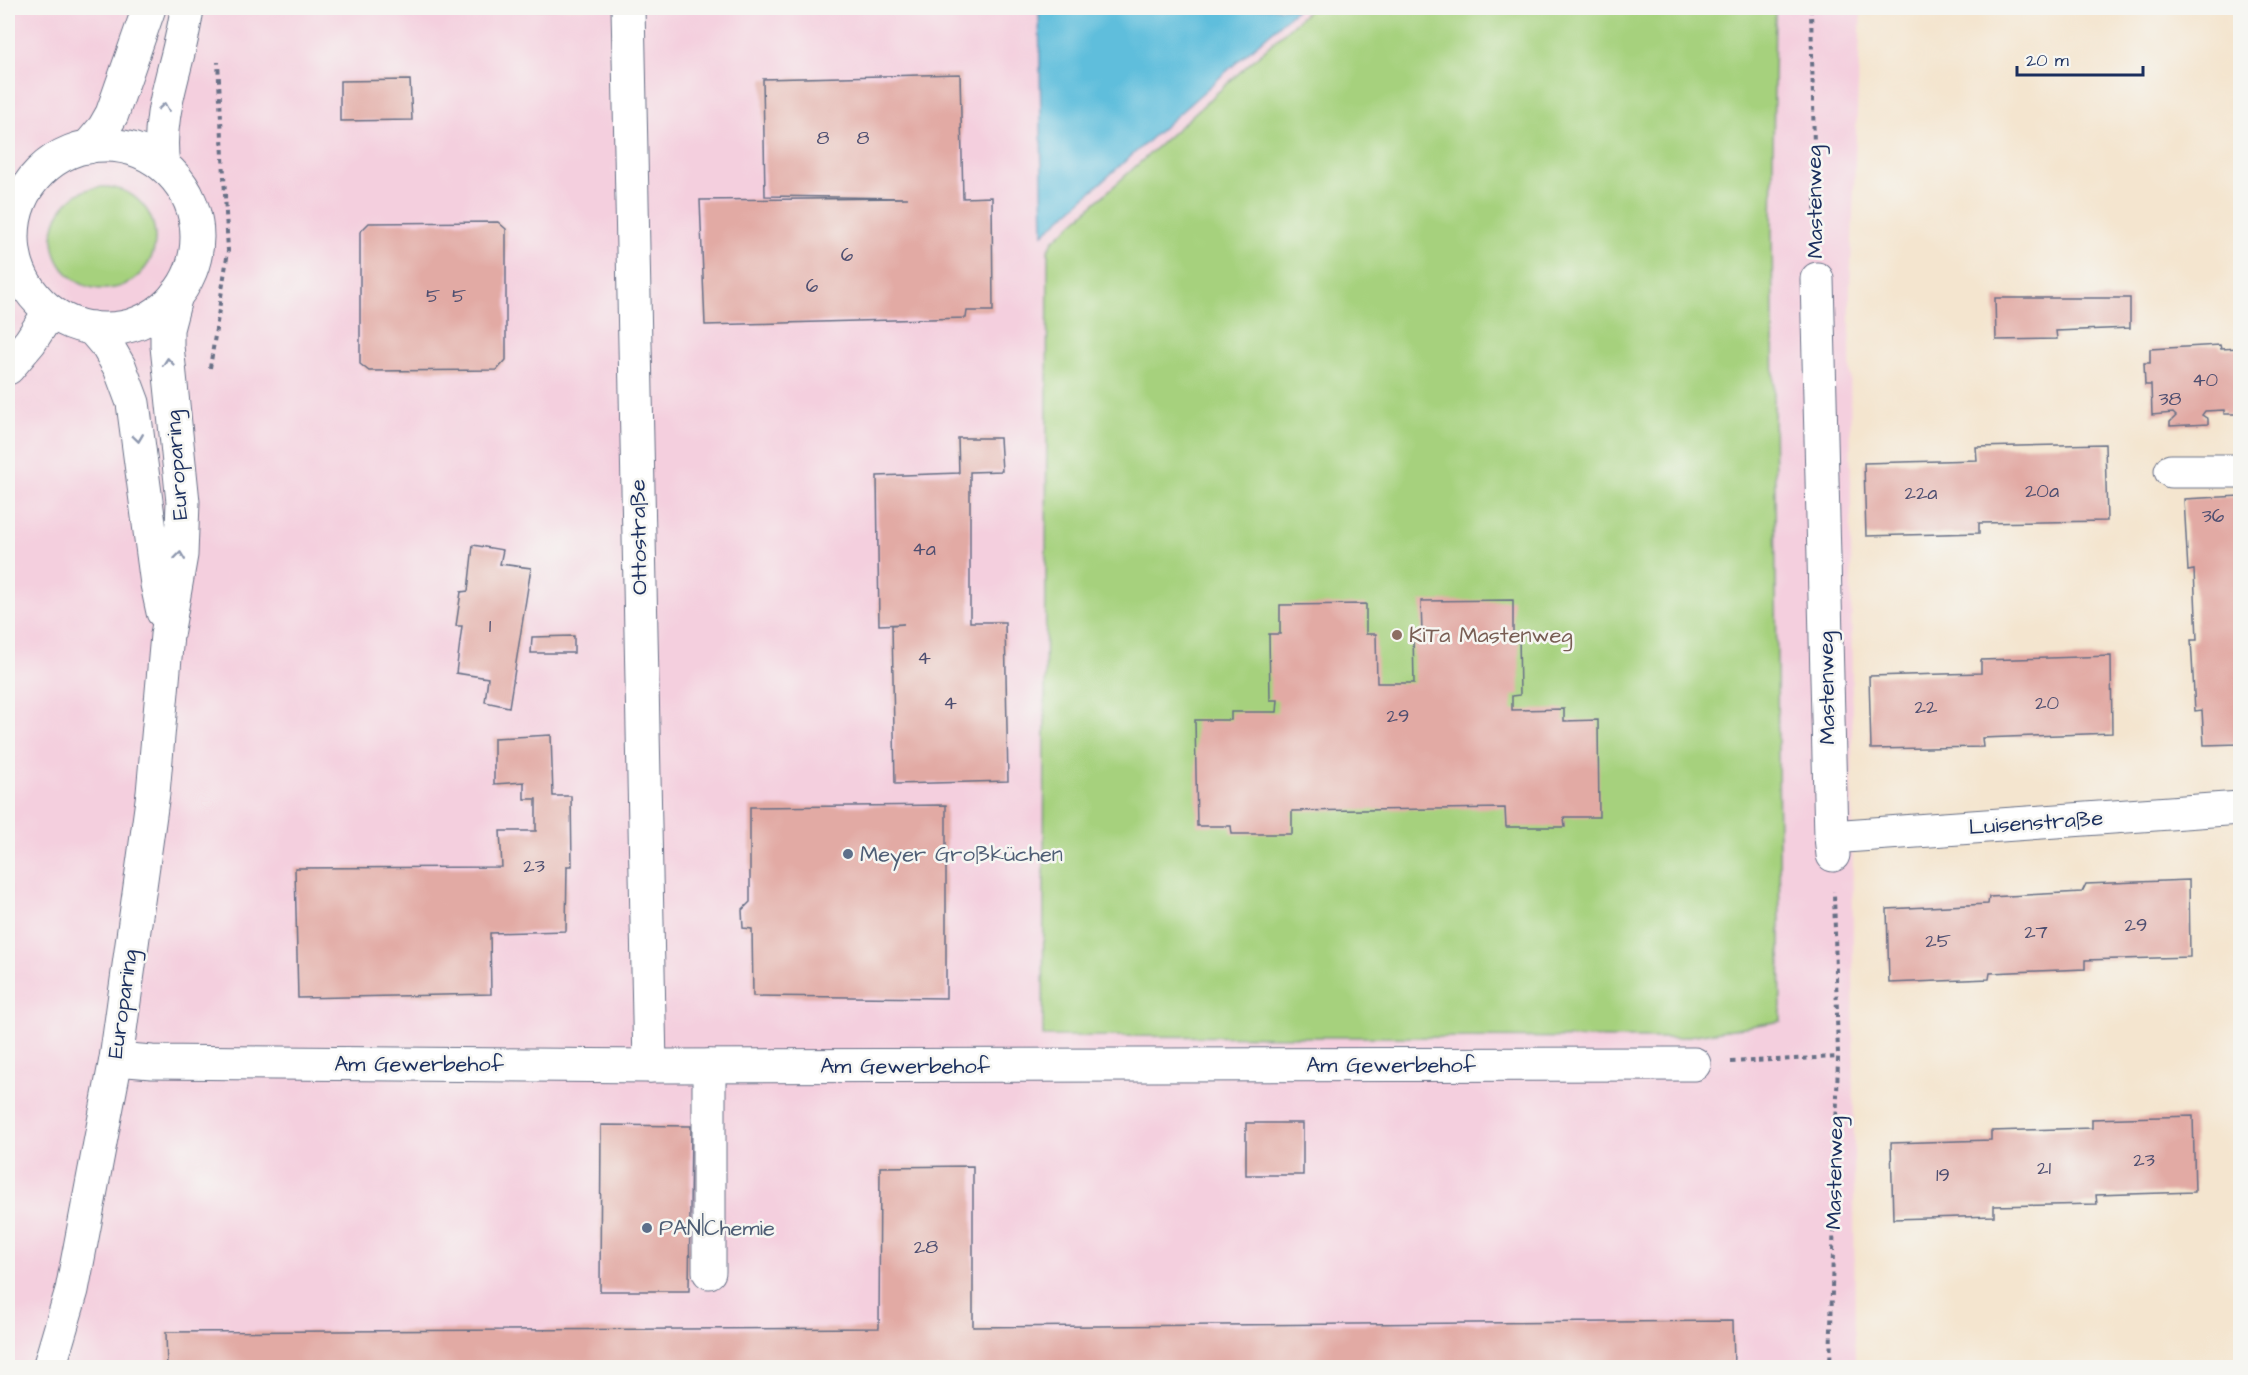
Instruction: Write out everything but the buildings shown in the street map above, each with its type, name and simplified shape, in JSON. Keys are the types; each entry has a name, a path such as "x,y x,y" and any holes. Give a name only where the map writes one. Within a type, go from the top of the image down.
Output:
{"street":[{"path":"88,147 112,114 149,8"},
{"path":"163,165 160,140 162,122 187,8"},
{"name":"Ottostraße","path":"628,8 650,1066"},
{"name":"Europaring","path":"107,145 128,148 163,165 187,195 196,222 197,242 187,279 176,295 153,315 134,324 113,328 92,328 71,322 50,311 16,277 13,231 17,194 48,164 67,153 107,145"},
{"name":"Mastenweg","path":"1817,279 1832,846"},
{"name":"Europaring","path":"49,1368 72,1290 116,1059 153,792 167,635 181,555 183,502 167,346 170,313 176,295"},
{"path":"8,368 30,342 50,311"},
{"name":"Europaring","path":"92,328 108,347 120,368 133,403 157,584 167,635"},
{"path":"2171,471 2241,471"},
{"name":"Luisenstraße","path":"1832,846 2241,808"},
{"name":"Am Gewerbehof","path":"116,1059 152,1062 650,1066 1694,1064"},
{"path":"709,1066 709,1272"}],"path":[{"name":"Mastenweg","path":"1811,8 1817,279"},
{"name":"Mastenweg","path":"1830,1368 1838,1057 1832,846"},
{"path":"1694,1064 1838,1057"}],"shaded area":[{"path":"8,8 1861,8 1850,292 1855,1367 8,1367"}],"green space":[{"path":"1311,8 1775,8 1772,233 1781,1021 1677,1038 1043,1036 1048,251 1053,241"},
{"path":"104,187 123,191 140,202 151,219 155,238 151,257 140,274 123,285 104,289 85,285 68,274 57,257 53,238 57,219 68,202 85,191"}],"water":[{"path":"1039,8 1298,8 1043,234"}],"place":[{"name":"KiTa Mastenweg","path":"1397,635"},
{"name":"Meyer Großküchen","path":"848,854"},
{"name":"PAN|Chemie","path":"647,1228"}]}
